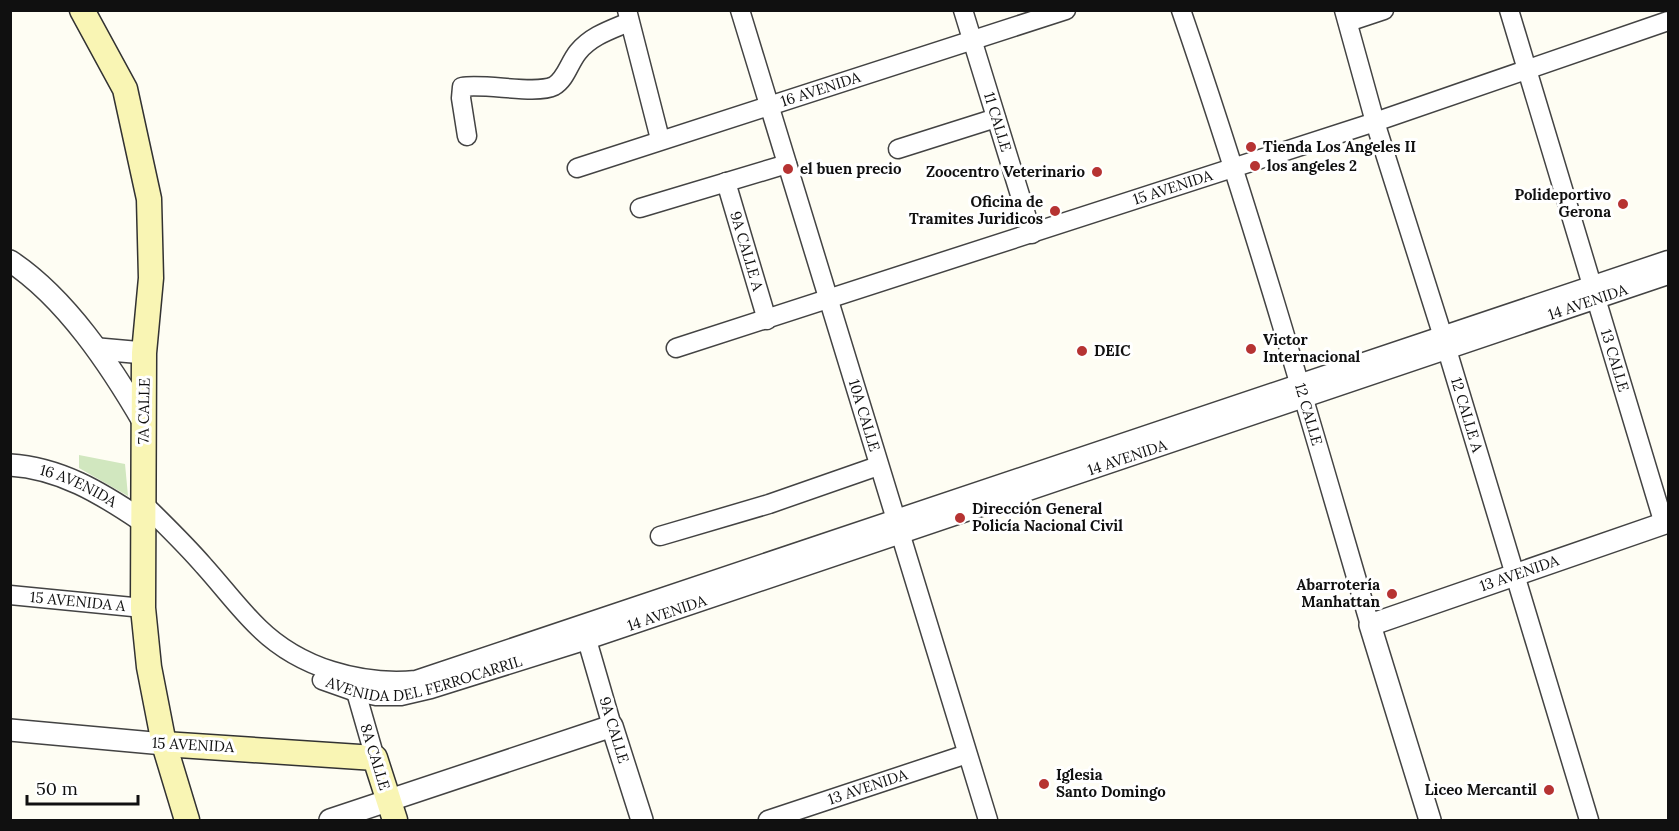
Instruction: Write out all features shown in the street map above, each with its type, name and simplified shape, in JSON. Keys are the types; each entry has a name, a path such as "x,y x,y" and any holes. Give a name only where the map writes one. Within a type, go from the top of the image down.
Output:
{"main road":[{"name":"7A CALLE","path":"82,10 126,89 149,199 151,278 144,353 143,608 149,667 164,744 187,820"},
{"name":"15 AVENIDA","path":"164,744 375,758"},
{"name":"8A CALLE","path":"375,758 392,811"}],"street":[{"name":"10A CALLE","path":"740,10 896,526 988,820"},
{"name":"11 CALLE","path":"963,10 1032,234"},
{"name":"16 AVENIDA","path":"577,168 660,139 1066,10"},
{"name":"12 CALLE","path":"1181,10 1235,168 1303,389 1370,624 1430,820"},
{"path":"1346,16 1384,10"},
{"name":"13 CALLE","path":"1509,10 1667,528"},
{"path":"467,136 461,98 462,87 474,85 530,89 552,87 562,79 577,53 592,38 628,16 660,139"},
{"name":"12 CALLE A","path":"1346,16 1375,122 1445,342 1589,820"},
{"name":"15 AVENIDA","path":"676,348 1375,122 1668,21"},
{"path":"898,149 996,118"},
{"path":"640,208 787,164"},
{"name":"9A CALLE A","path":"726,182 767,320"},
{"name":"14 AVENIDA","path":"587,640 896,526 1594,292 1668,260"},
{"path":"10,261 45,290 99,349 144,423"},
{"name":"14 AVENIDA","path":"1594,292 1668,275"},
{"path":"99,349 144,353"},
{"name":"16 AVENIDA","path":"10,465 56,474 142,512"},
{"path":"660,536 769,504 878,466"},
{"path":"142,512 204,566 261,630 282,646 340,674 357,679 393,681 431,676 896,526"},
{"name":"AVENIDA DEL FERROCARRIL","path":"142,512 240,623 282,660 317,678 356,692 376,696 401,696 587,640"},
{"name":"13 AVENIDA","path":"1370,624 1515,575 1667,528"},
{"name":"15 AVENIDA A","path":"10,595 143,608"},
{"name":"9A CALLE","path":"587,640 642,820"},
{"name":"8A CALLE","path":"356,692 375,758"},
{"path":"330,820 392,811 612,726"},
{"name":"15 AVENIDA","path":"10,730 164,744"},
{"name":"13 AVENIDA","path":"768,820 967,754"}],"green space":[{"path":"79,455 125,464 128,496 79,468"}],"place":[{"name":"Tienda Los Angeles II","path":"1251,147"},
{"name":"los angeles 2","path":"1255,166"},
{"name":"el buen precio","path":"788,169"},
{"name":"Zoocentro Veterinario","path":"1097,172"},
{"name":"Polideportivo Gerona","path":"1623,204"},
{"name":"Oficina de Tramites Juridicos","path":"1055,211"},
{"name":"Victor Internacional","path":"1251,349"},
{"name":"DEIC","path":"1082,351"},
{"name":"Dirección General Policía Nacional Civil","path":"960,518"},
{"name":"Abarrotería Manhattan","path":"1392,594"},
{"name":"Iglesia Santo Domingo","path":"1044,784"},
{"name":"Liceo Mercantil","path":"1549,790"}]}
